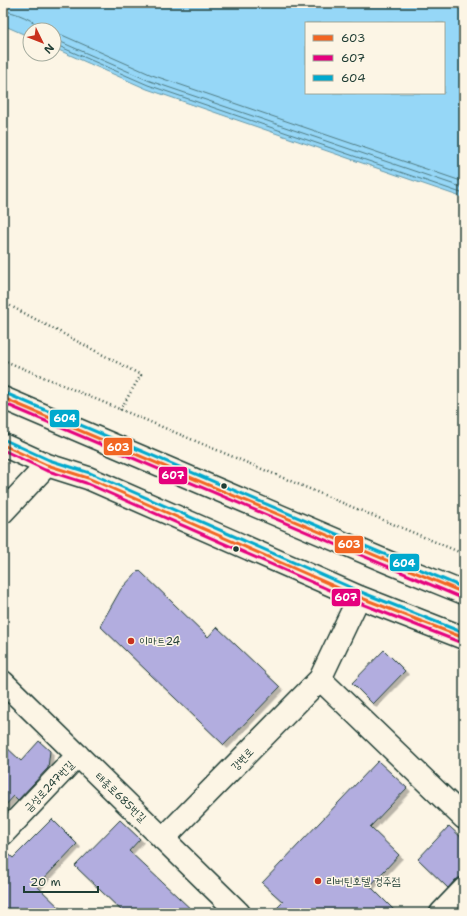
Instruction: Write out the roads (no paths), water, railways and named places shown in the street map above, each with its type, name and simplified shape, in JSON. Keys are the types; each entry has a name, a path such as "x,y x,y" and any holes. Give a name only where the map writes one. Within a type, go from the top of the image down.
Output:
{"street":[{"path":"3,398 390,564 464,593"},
{"path":"3,445 47,465 88,478 359,596 464,638"},
{"path":"3,512 47,465"},
{"name":"강변로","path":"163,839 320,679 359,596"},
{"path":"320,679 464,818"},
{"name":"태종로685번길","path":"3,682 239,913"},
{"name":"금성로247번길","path":"3,834 78,755"},
{"path":"441,913 464,889"}],"water":[{"path":"3,3 464,3 464,198 147,89 62,52 62,22 22,22 22,33 3,25"}],"place":[{"name":"이마트24","path":"131,641"},
{"name":"리버틴호텔 경주점","path":"318,881"}]}
